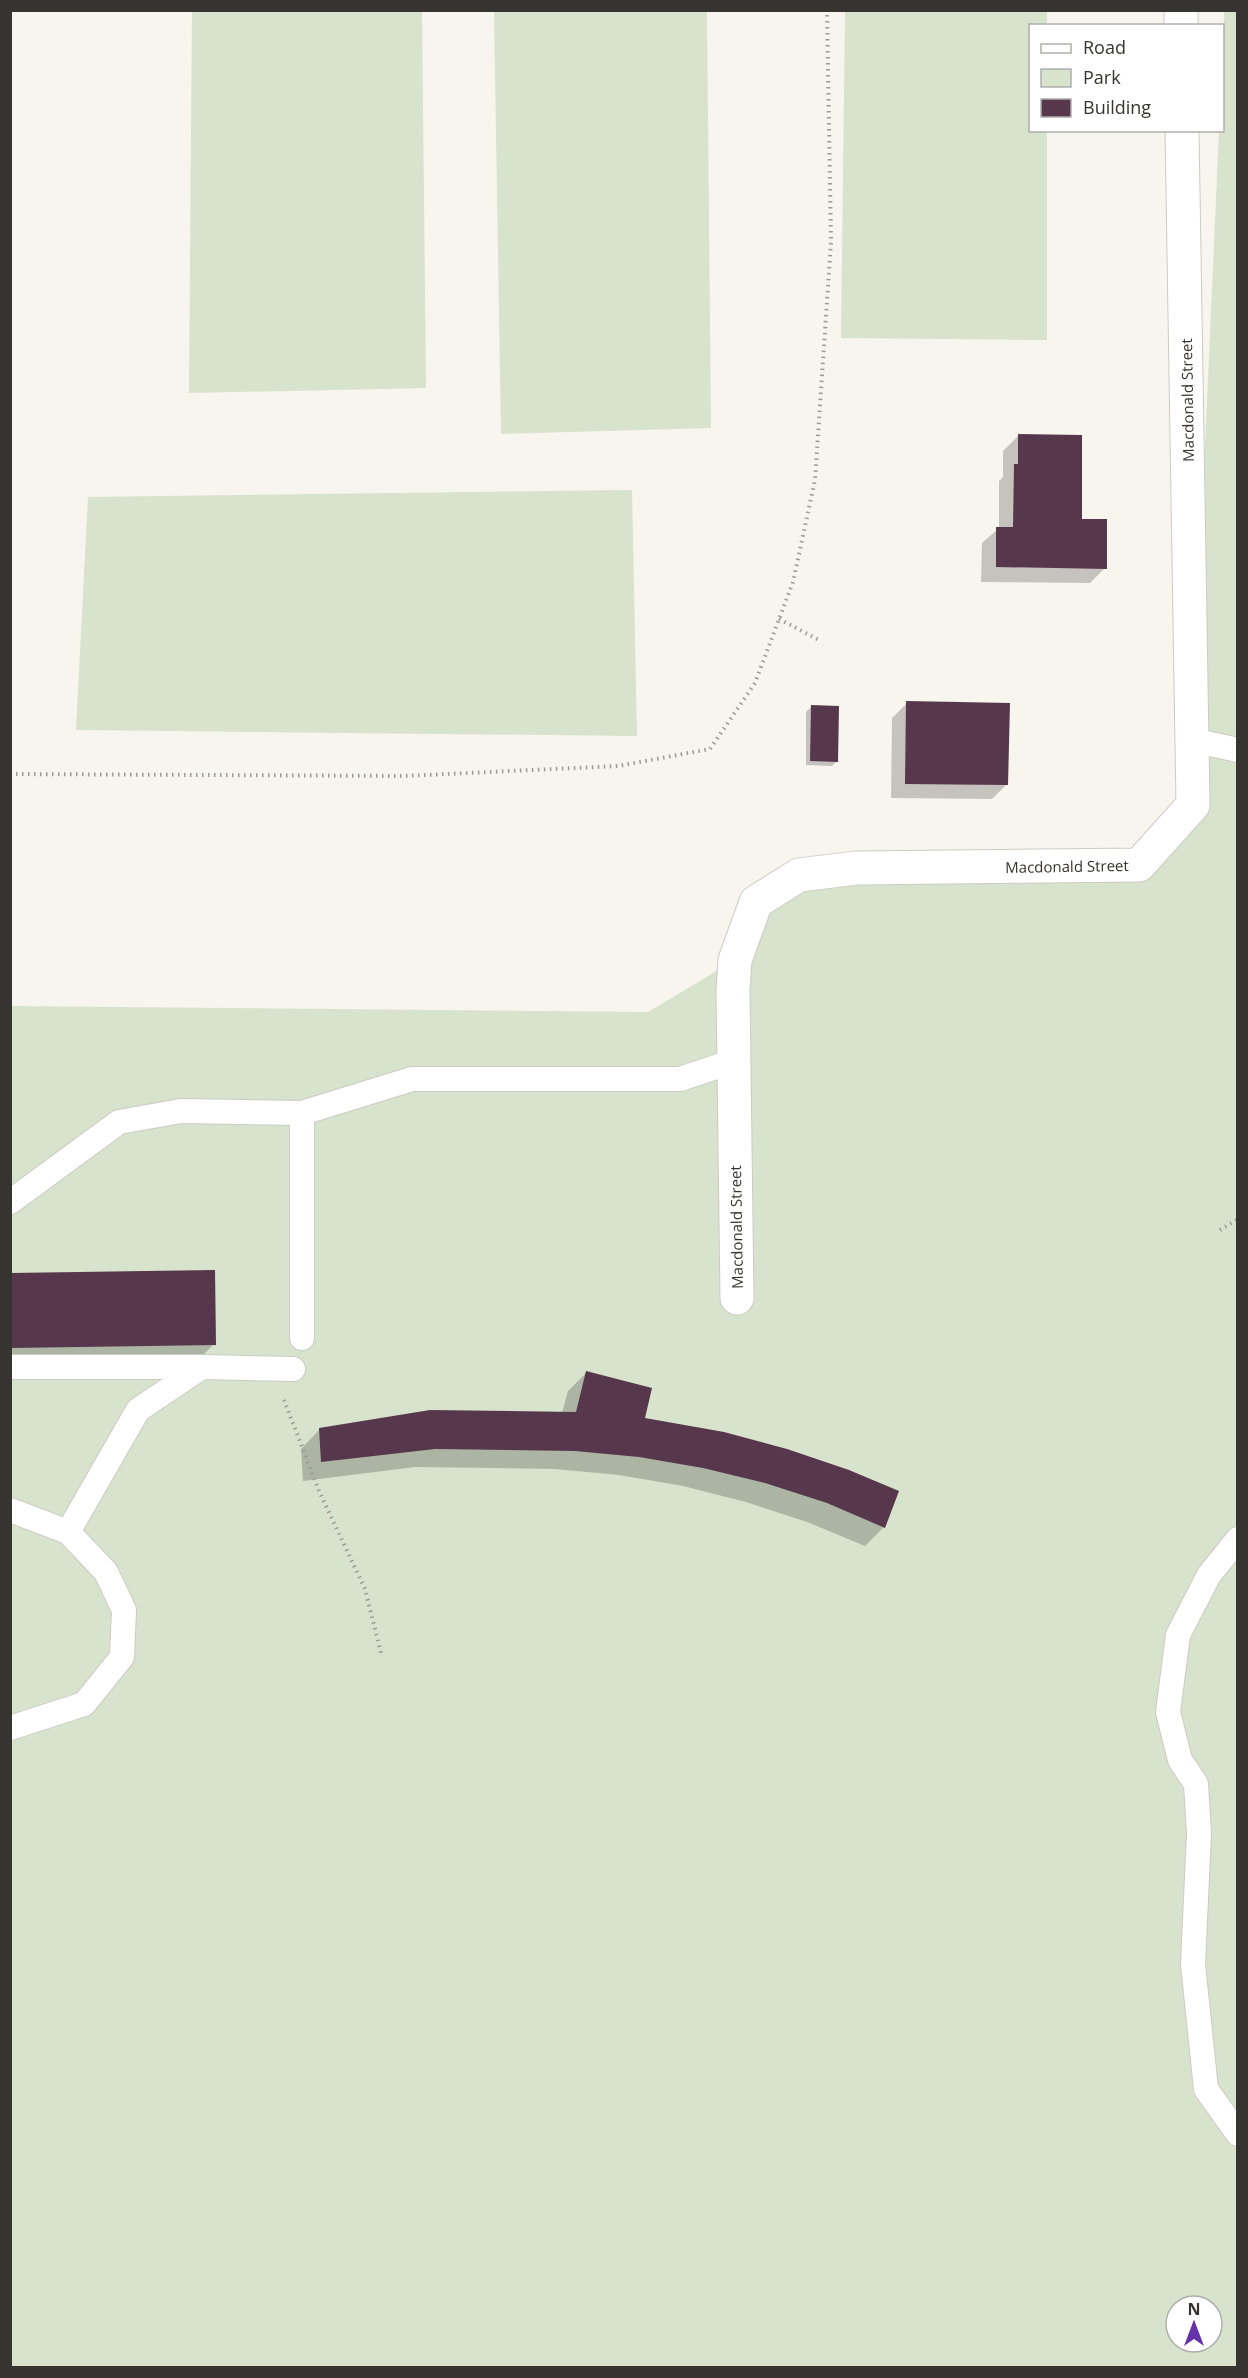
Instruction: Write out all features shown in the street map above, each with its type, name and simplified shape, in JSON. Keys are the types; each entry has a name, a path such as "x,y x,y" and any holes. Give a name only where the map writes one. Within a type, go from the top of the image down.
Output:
{"street":[{"name":"Macdonald Street","path":"737,1298 735,960 756,902 800,875 856,868 1139,865 1193,804 1182,132"}],"lane":[{"path":"1192,740 1238,750"},
{"path":"10,1202 119,1122 181,1110 302,1113 412,1079 680,1079 734,1061"},
{"path":"302,1113 302,1338"},
{"path":"10,1367 293,1369"},
{"path":"68,1532 138,1410 202,1367"},
{"path":"10,1510 68,1532 106,1572 124,1610 122,1657 84,1704 10,1728"},
{"path":"1238,1539 1209,1575 1178,1635 1168,1712 1180,1760 1196,1784 1199,1833 1193,1965 1206,2089 1238,2134"}],"path":[{"path":"10,774 403,776 618,766 710,749 755,683 793,582 814,480 831,242 827,10"},
{"path":"779,619 821,641"},
{"path":"1220,1230 1238,1219"},
{"path":"293,1369 282,1394 319,1491 365,1589 382,1657"}],"green space":[{"path":"192,11 422,11 426,388 189,393"},
{"path":"494,11 707,11 711,428 501,434"},
{"path":"845,11 1047,11 1047,24 1029,24 1029,132 1047,132 1047,340 841,338"},
{"path":"1224,11 1237,11 1237,2367 11,2368 11,1006 648,1012 735,960 756,902 799,875 1140,865 1193,804 1192,740 1219,132 1224,132"},
{"path":"632,490 637,736 76,730 88,497"}],"building":[{"path":"1018,434 1082,435 1082,519 1107,519 1107,569 996,567 996,527 1013,527 1014,464 1018,464"},
{"path":"906,701 1010,703 1008,785 905,784"},
{"path":"811,705 839,706 838,762 810,761"},
{"path":"215,1270 216,1345 10,1348 10,1273"},
{"path":"586,1371 652,1388 645,1418 724,1432 787,1449 849,1470 899,1491 885,1528 827,1503 765,1483 703,1468 639,1457 575,1451 435,1449 321,1462 319,1428 430,1410 576,1412"}]}
